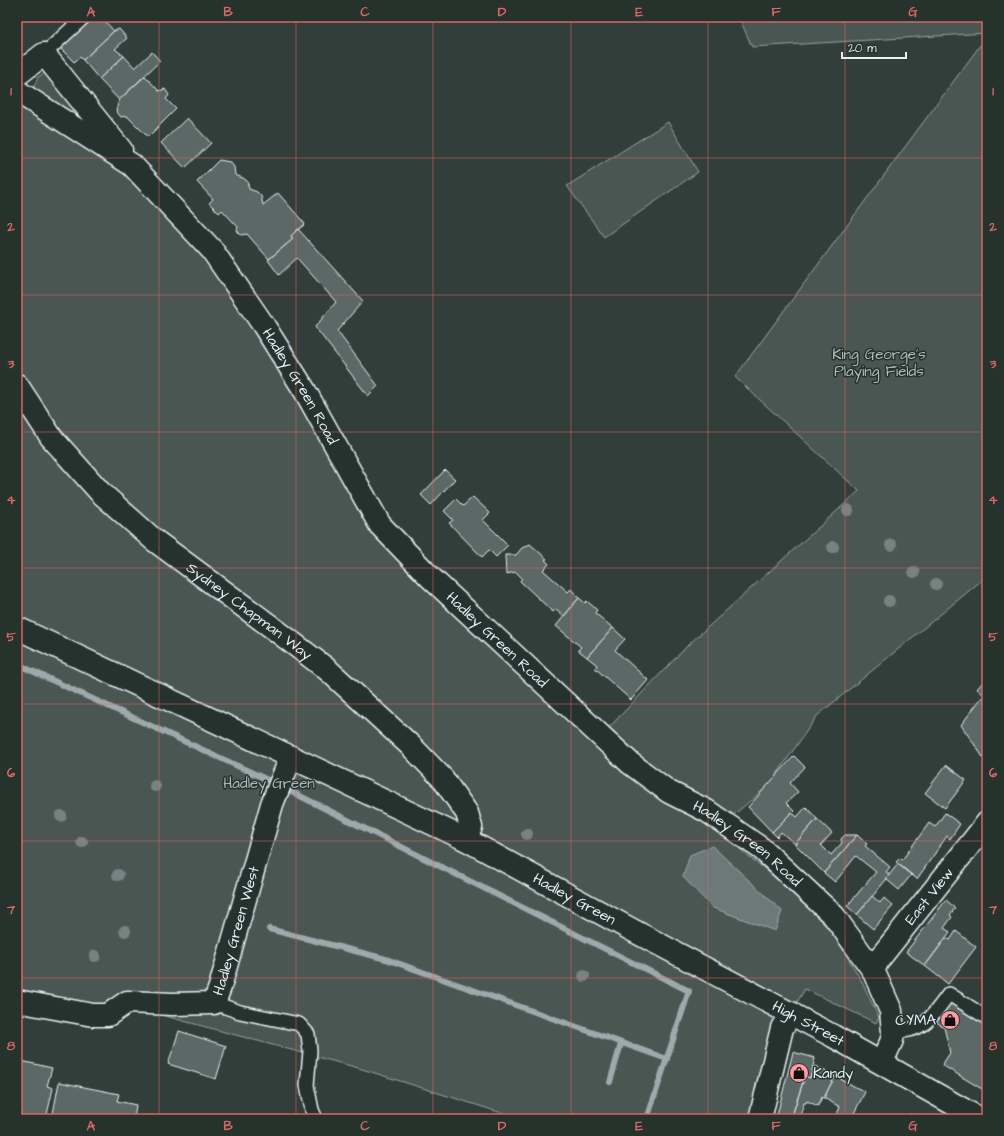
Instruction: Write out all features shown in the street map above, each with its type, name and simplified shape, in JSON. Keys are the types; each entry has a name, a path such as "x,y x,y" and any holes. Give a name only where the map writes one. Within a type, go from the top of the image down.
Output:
{"street":[{"path":"17,75 44,54"},
{"name":"Hadley Green Road","path":"44,54 132,165 212,250 264,326 304,391 380,525 430,577 630,763 669,792 706,811 762,849 834,916 873,970 890,1012 893,1032 892,1040 882,1062"},
{"name":"Hadley Green Road","path":"17,91 132,165"},
{"name":"Sydney Chapman Way","path":"17,385 51,437 100,492 154,540 328,670 411,746 443,779 467,813 471,827 465,839"},
{"name":"Hadley Green","path":"17,628 465,839 634,931"},
{"name":"Hadley Green West","path":"17,1001 93,1015 108,1016 127,1002 172,1004 214,1003 220,987 272,804 291,757"},
{"name":"East View","path":"873,970 879,959 987,823"},
{"name":"High Street","path":"634,931 882,1062 980,1119"},
{"path":"760,1119 782,1028 790,1013"}],"lane":[{"path":"44,54 84,17"},
{"path":"893,1032 907,1032 925,1023 949,994 987,1018"},
{"path":"214,1003 240,1012 299,1024 308,1034 310,1051 306,1085 312,1110 316,1119"}],"green space":[{"path":"739,17 987,17 987,33 752,47"},
{"name":"Hadley Green","path":"987,36 987,576 817,716 770,784 716,830 771,874 806,905 835,936 861,980 879,1018 876,1023 805,989 772,1043 753,1119 521,1119 362,1069 154,1013 17,1001 17,100 126,173 208,259 275,361 373,531 596,741 689,644 859,491 735,377"},
{"path":"45,73 59,81 82,119 33,89 38,77"},
{"path":"668,122 698,172 604,237 567,186"}],"shaded area":[{"path":"712,846 782,911 775,931 713,908 683,877 690,855"}],"building":[{"path":"85,17 101,17 114,31 83,60 80,57 74,62 56,44"},
{"path":"119,29 127,38 115,49 124,56 99,79 83,60 114,31"},
{"path":"152,52 160,61 119,100 99,79 124,56 135,68"},
{"path":"145,76 159,91 165,89 169,95 166,99 176,109 148,137 127,116 121,117 116,111 119,100"},
{"path":"187,118 211,143 185,168 161,143"},
{"path":"219,160 230,162 234,167 235,175 247,181 249,189 257,192 261,196 263,205 278,193 305,224 291,236 293,239 269,259 247,234 241,235 239,233 237,230 238,227 222,210 219,213 209,203 213,199 197,182"},
{"path":"298,229 363,301 337,331 378,386 368,396 315,327 336,302 297,258 279,275 268,260 293,239 291,236"},
{"path":"445,470 455,479 431,505 421,495"},
{"path":"473,497 490,513 483,520 508,545 496,557 489,550 482,557 449,523 453,520 444,511 456,499 463,506"},
{"path":"530,544 547,559 545,560 549,564 543,570 568,592 571,589 579,598 564,616 556,609 553,612 520,581 522,578 516,572 506,574 505,555 516,555 522,548"},
{"path":"579,598 585,603 587,601 597,610 595,613 613,628 587,657 578,650 581,647 556,626"},
{"path":"613,628 625,639 615,650 648,680 631,700 595,668 597,665 587,657"},
{"path":"983,682 987,685 987,697 977,689"},
{"path":"982,697 987,701 987,751 983,757 961,725"},
{"path":"794,756 805,767 790,783 798,792 786,803 794,811 772,832 748,807"},
{"path":"946,765 966,780 945,808 925,793"},
{"path":"806,807 817,819 795,844 781,832 777,837 772,832 792,812 797,817"},
{"path":"945,813 960,824 950,839 947,836 917,879 896,862 900,858 902,860 929,823 935,827"},
{"path":"817,819 832,833 821,845 831,855 842,843 841,839 845,835 857,835 824,873 795,844"},
{"path":"857,835 867,844 865,846 890,867 886,872 890,875 857,915 847,906 876,872 856,856 835,882 824,873"},
{"path":"898,864 911,875 899,890 886,879"},
{"path":"872,896 880,903 884,898 893,906 873,929 857,915"},
{"path":"946,900 955,908 950,915 952,917 944,928 950,932 925,966 906,952"},
{"path":"956,931 976,947 948,984 925,966 946,938 950,940"},
{"path":"948,997 987,1022 987,1092 942,1065 950,1053 944,1027 933,1020"},
{"path":"179,1031 226,1046 216,1079 168,1064"},
{"path":"793,1052 815,1058 810,1078 805,1076 791,1119 776,1119"},
{"path":"17,1060 52,1068 47,1086 53,1088 46,1119 19,1119 21,1110 17,1109"},
{"path":"815,1066 835,1076 824,1098 822,1097 818,1106 807,1101 804,1103 799,1119 791,1119 805,1076 810,1078"},
{"path":"835,1076 865,1092 851,1119 835,1119 840,1107 824,1098"},
{"path":"59,1082 119,1094 117,1101 136,1105 134,1119 113,1117 112,1119 52,1119"},
{"path":"910,1114 923,1119 908,1119"}],"waterway":[{"path":"17,664 270,781"},
{"path":"288,790 689,991 647,1119"},
{"path":"269,929 386,959 667,1059"},
{"path":"610,1082 621,1044"}],"place":[{"name":"CYMA","path":"950,1020"},
{"name":"Kandy","path":"799,1073"}],"park label":[{"name":"King George's Playing Fields","path":"879,362"}]}
